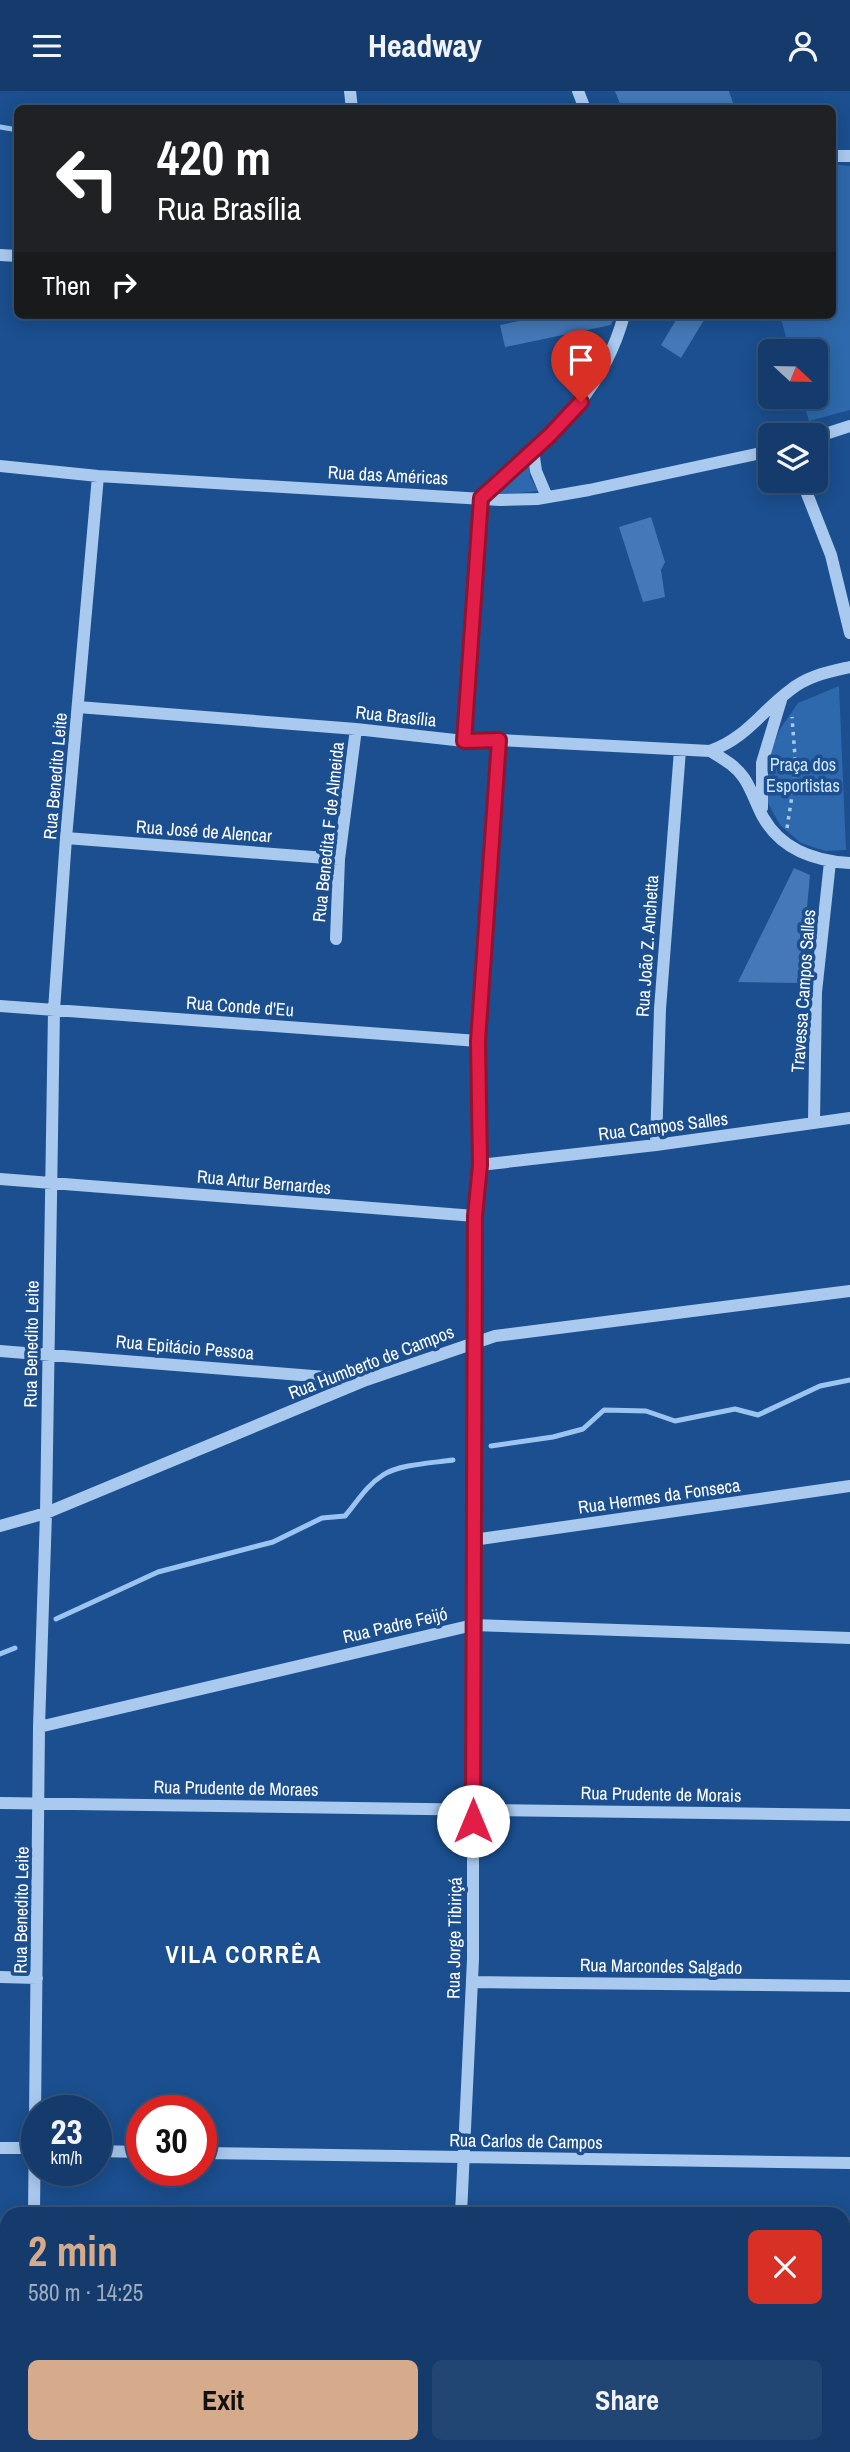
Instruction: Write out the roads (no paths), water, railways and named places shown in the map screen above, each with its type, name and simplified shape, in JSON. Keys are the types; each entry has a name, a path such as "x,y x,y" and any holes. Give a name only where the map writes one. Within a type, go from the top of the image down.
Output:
{"street":[{"path":"464,741 481,498 572,412 595,383 609,359 623,319"},
{"path":"828,433 850,426"},
{"path":"533,450 536,471 547,497"},
{"name":"Rua das Américas","path":"0,466 98,475 499,500 547,497 758,453"},
{"name":"Rua Benedito Leite","path":"36,2095 39,1727 46,1513 54,1010 66,838 98,475"},
{"path":"807,493 831,555 850,633"},
{"path":"710,751 739,737 803,681 850,667"},
{"path":"762,816 762,763 783,696"},
{"name":"Rua Brasília","path":"78,707 356,729 464,741 499,740 710,751"},
{"name":"Rua Benedita F de Almeida","path":"336,939 340,859 356,729"},
{"name":"Rua Jorge Tibiriçá","path":"461,2207 472,1982 475,1216 480,1165 478,1041 499,740"},
{"name":"Rua João Z. Anchetta","path":"656,1145 660,1009 680,750"},
{"path":"710,751 733,765 743,776 762,816 785,844 831,862 850,863"},
{"name":"Rua José de Alencar","path":"66,838 340,859"},
{"name":"Travessa Campos Salles","path":"814,1122 816,992 831,862"},
{"name":"Rua Conde d'Eu","path":"0,1006 478,1041"},
{"name":"Rua Campos Salles","path":"480,1165 656,1145 850,1118"},
{"name":"Rua Artur Bernardes","path":"0,1179 475,1216"},
{"name":"Rua Humberto de Campos","path":"0,1525 46,1513 366,1380 495,1336 850,1291"},
{"name":"Rua Epitácio Pessoa","path":"0,1350 366,1380"},
{"name":"Rua Hermes da Fonseca","path":"473,1540 850,1486"},
{"name":"Rua Padre Feijó","path":"39,1727 472,1625 850,1638"},
{"name":"Rua Prudente de Moraes","path":"0,1803 472,1809"},
{"name":"Rua Prudente de Morais","path":"472,1809 850,1815"},
{"path":"0,1977 37,1978"},
{"name":"Rua Marcondes Salgado","path":"472,1982 850,1986"},
{"path":"0,2148 21,2148"},
{"name":"Rua Carlos de Campos","path":"217,2153 850,2163"},
{"name":"Rua Benedito Leite","path":"34,2207 35,2186"}],"waterway":[{"path":"0,127 14,129"},
{"path":"491,1446 553,1437 583,1429 604,1410 646,1411 675,1421 735,1409 758,1415 820,1386 850,1380"},
{"path":"56,1619 158,1572 273,1542 322,1518 345,1516 362,1494 390,1471 453,1460"},
{"path":"0,1654 15,1648"}],"district":[{"name":"VILA CORRÊA","path":"244,1954"}],"park label":[{"name":"Praça dos Esportistas","path":"803,774"}]}
